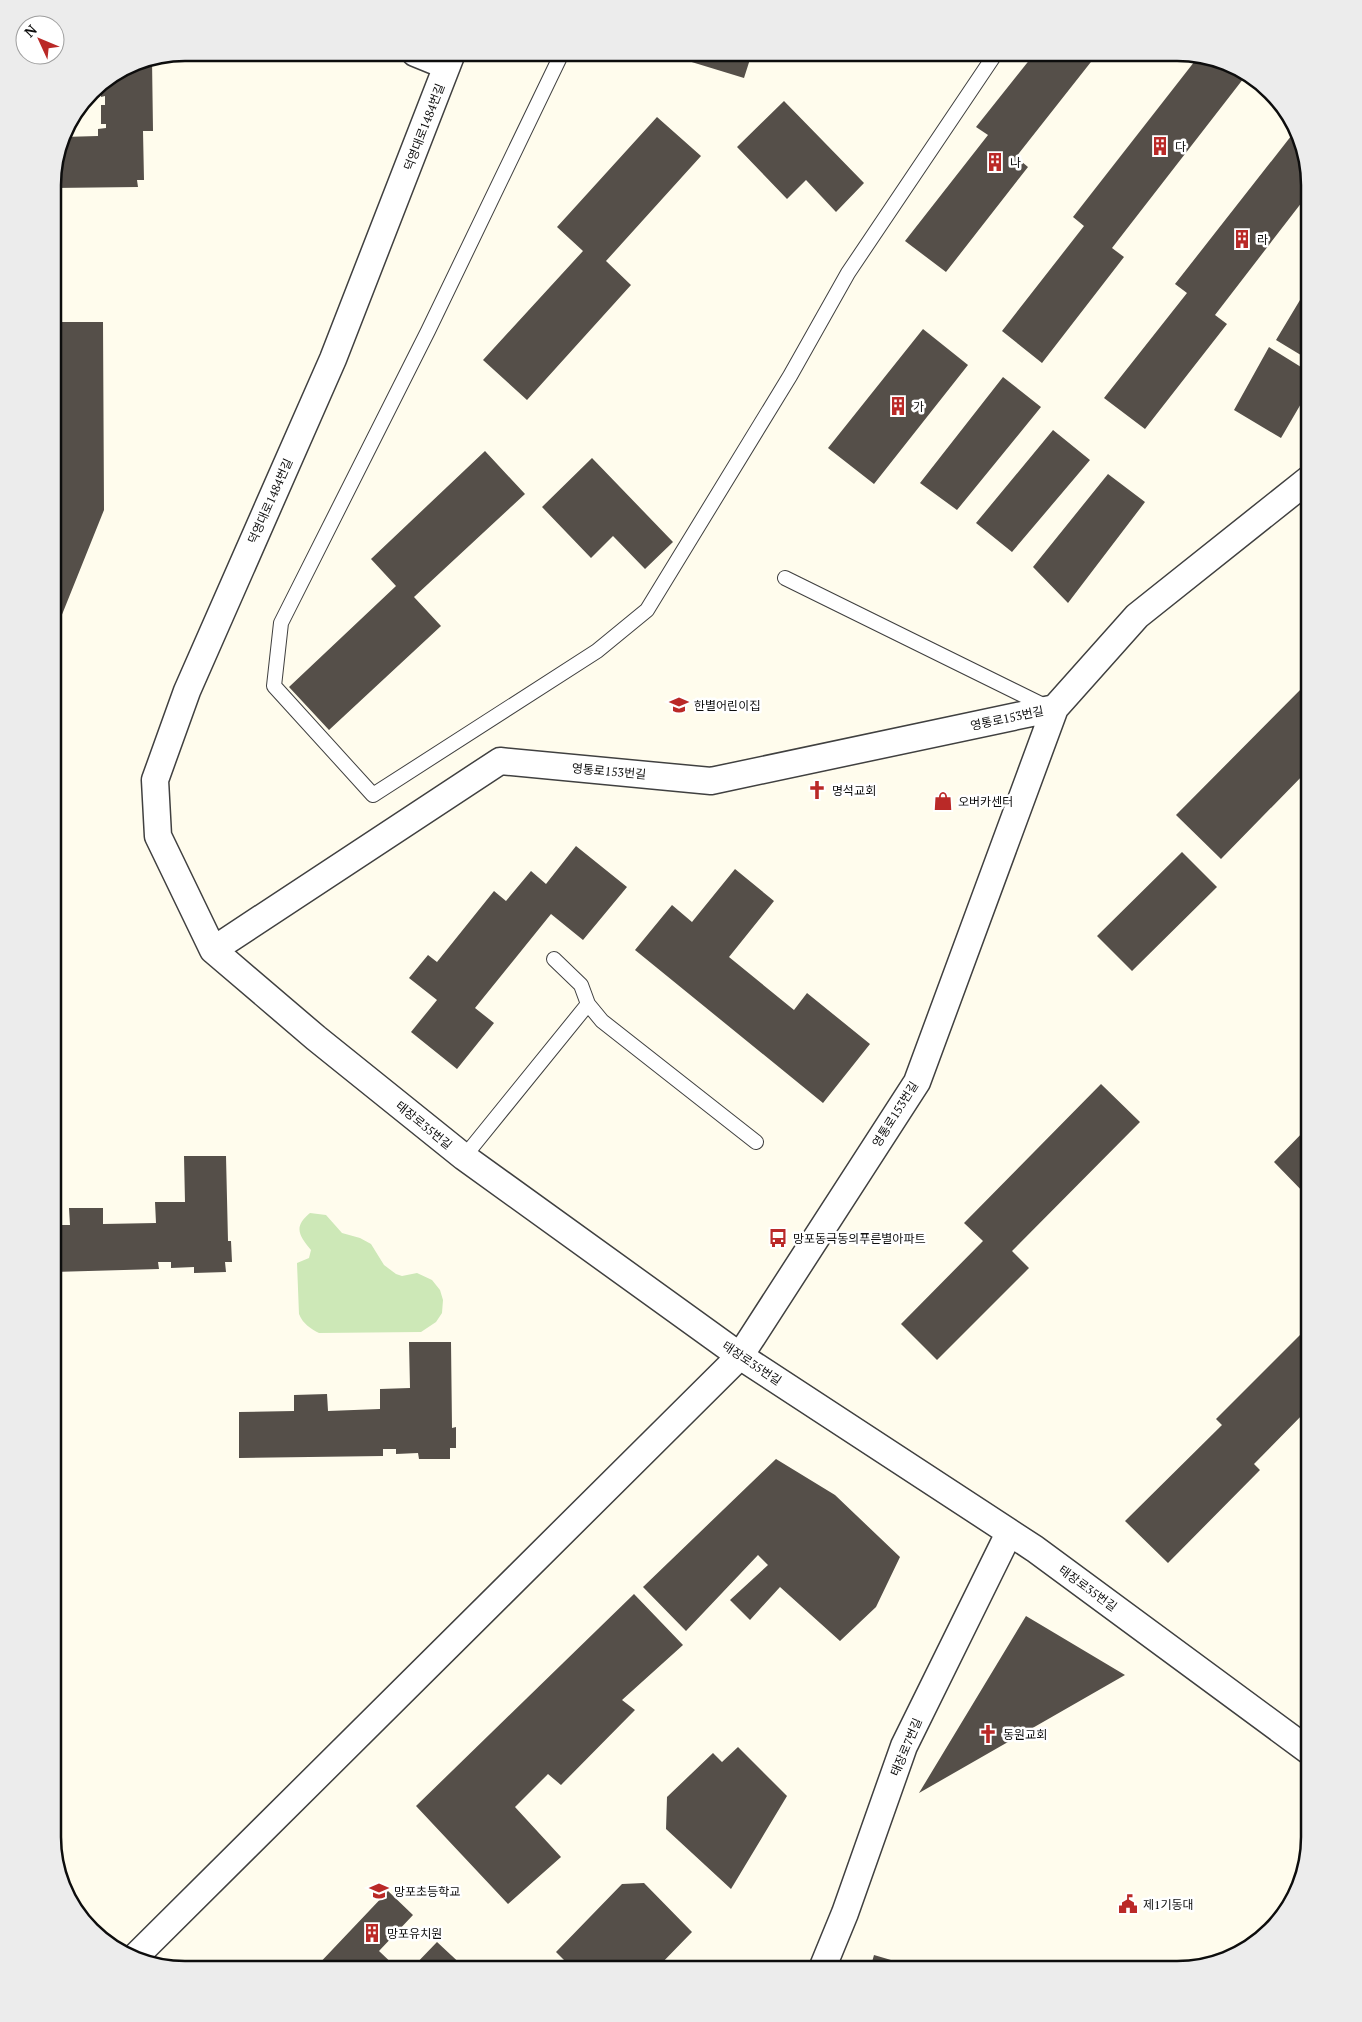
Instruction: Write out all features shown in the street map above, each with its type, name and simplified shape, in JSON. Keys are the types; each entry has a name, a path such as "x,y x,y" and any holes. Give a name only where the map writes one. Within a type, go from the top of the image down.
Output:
{"street":[{"name":"덕영대로1484번길","path":"213,950 158,836 155,780 187,691 333,359 449,62"},
{"name":"영통로153번길","path":"140,1952 740,1356 917,1082 1053,709 1137,616 1301,485"},
{"name":"영통로153번길","path":"213,950 500,761 711,781 1053,709"},
{"name":"태장로35번길","path":"213,950 316,1038 464,1158 740,1356 1035,1549 1301,1744"},
{"name":"태장로7번길","path":"825,1961 845,1913 904,1746 1009,1533"}],"lane":[{"path":"558,62 428,331 281,623 274,686 373,795 597,651 647,610 790,376 848,273 990,62"},
{"path":"785,578 1053,709"},
{"path":"554,959 582,985 588,1004 602,1021 756,1142"},
{"path":"464,1158 588,1004"}],"green space":[{"path":"310,1213 326,1215 342,1233 360,1238 371,1244 384,1265 396,1274 402,1276 417,1273 432,1280 440,1290 443,1300 442,1313 436,1322 421,1332 319,1333 308,1326 299,1314 297,1263 309,1258 311,1250 303,1240 300,1227 301,1223"}],"building":[{"path":"692,62 749,62 744,78"},
{"name":"나","path":"1028,62 1091,62 1016,157 1028,167 946,272 905,241 988,135 976,127"},
{"name":"다","path":"1194,62 1209,65 1242,80 1112,248 1124,257 1042,363 1002,331 1084,226 1073,217"},
{"path":"152,66 153,131 143,131 144,180 137,180 138,187 62,188 62,169 65,153 71,137 98,136 98,129 106,128 106,124 101,124 101,105 105,105 105,96 101,97 103,92 116,82 130,74"},
{"path":"784,101 864,183 836,212 806,180 787,199 737,147"},
{"path":"657,117 701,156 606,261 631,285 527,400 483,360 583,251 557,227"},
{"name":"라","path":"1290,137 1297,153 1300,169 1301,203 1215,315 1227,324 1145,429 1104,398 1187,293 1175,284"},
{"path":"1301,298 1301,355 1276,340"},
{"path":"62,322 103,322 104,510 62,615"},
{"name":"가","path":"923,329 968,365 874,484 828,448"},
{"path":"1269,347 1301,367 1301,404 1281,438 1234,410"},
{"path":"1003,377 1041,407 957,510 920,483"},
{"path":"1053,430 1090,460 1012,552 976,523"},
{"path":"485,451 525,494 414,597 441,626 329,730 289,687 396,586 371,559"},
{"path":"592,458 673,542 645,569 613,536 591,558 542,507"},
{"path":"1108,474 1145,502 1068,603 1033,567"},
{"path":"1301,689 1301,777 1221,859 1176,815"},
{"path":"576,846 627,887 583,940 551,914 475,1008 494,1023 457,1069 411,1032 437,1000 409,978 428,955 437,962 494,891 506,901 531,871 546,884"},
{"path":"1182,852 1217,887 1132,971 1097,936"},
{"path":"735,869 774,901 729,957 794,1010 807,993 870,1044 823,1103 635,950 672,905 692,922"},
{"path":"1101,1084 1140,1122 1012,1251 1029,1268 937,1360 901,1324 983,1241 964,1223"},
{"path":"1301,1134 1301,1190 1274,1162"},
{"path":"184,1156 226,1156 228,1241 231,1241 232,1262 225,1262 226,1272 194,1273 194,1267 171,1268 171,1262 158,1262 159,1269 61,1272 61,1225 70,1225 69,1208 103,1208 103,1224 156,1223 155,1202 185,1202"},
{"path":"1301,1334 1301,1416 1254,1464 1260,1470 1168,1563 1125,1521 1222,1425 1216,1419"},
{"path":"409,1342 451,1342 452,1428 456,1427 456,1448 450,1448 450,1459 419,1459 418,1453 396,1454 396,1449 383,1449 383,1456 239,1458 239,1412 294,1411 294,1395 327,1394 328,1411 380,1409 380,1389 410,1388"},
{"path":"776,1459 835,1495 900,1557 876,1607 840,1641 780,1587 750,1620 730,1600 768,1565 758,1555 686,1631 643,1587"},
{"path":"634,1594 683,1645 622,1700 635,1710 561,1785 548,1774 515,1807 561,1857 508,1904 416,1806"},
{"name":"동원교회","path":"1026,1616 1125,1675 919,1793"},
{"path":"738,1747 787,1796 731,1889 666,1829 667,1797 713,1753 722,1762"},
{"path":"644,1883 692,1932 664,1960 564,1960 556,1952 622,1884"},
{"name":"망포유치원","path":"388,1891 413,1915 379,1951 389,1960 322,1960"},
{"path":"437,1942 457,1960 419,1960"},
{"path":"874,1955 893,1961 872,1961"}],"place":[{"name":"다","path":"1160,146"},
{"name":"나","path":"995,162"},
{"name":"라","path":"1242,239"},
{"name":"가","path":"898,406"},
{"name":"한별어린이집","path":"679,705"},
{"name":"명석교회","path":"817,790"},
{"name":"오버카센터","path":"943,801"},
{"name":"망포동극동의푸른별아파트","path":"778,1238"},
{"name":"동원교회","path":"988,1734"},
{"name":"망포초등학교","path":"379,1891"},
{"name":"제1기동대","path":"1128,1904"},
{"name":"망포유치원","path":"372,1933"}]}
